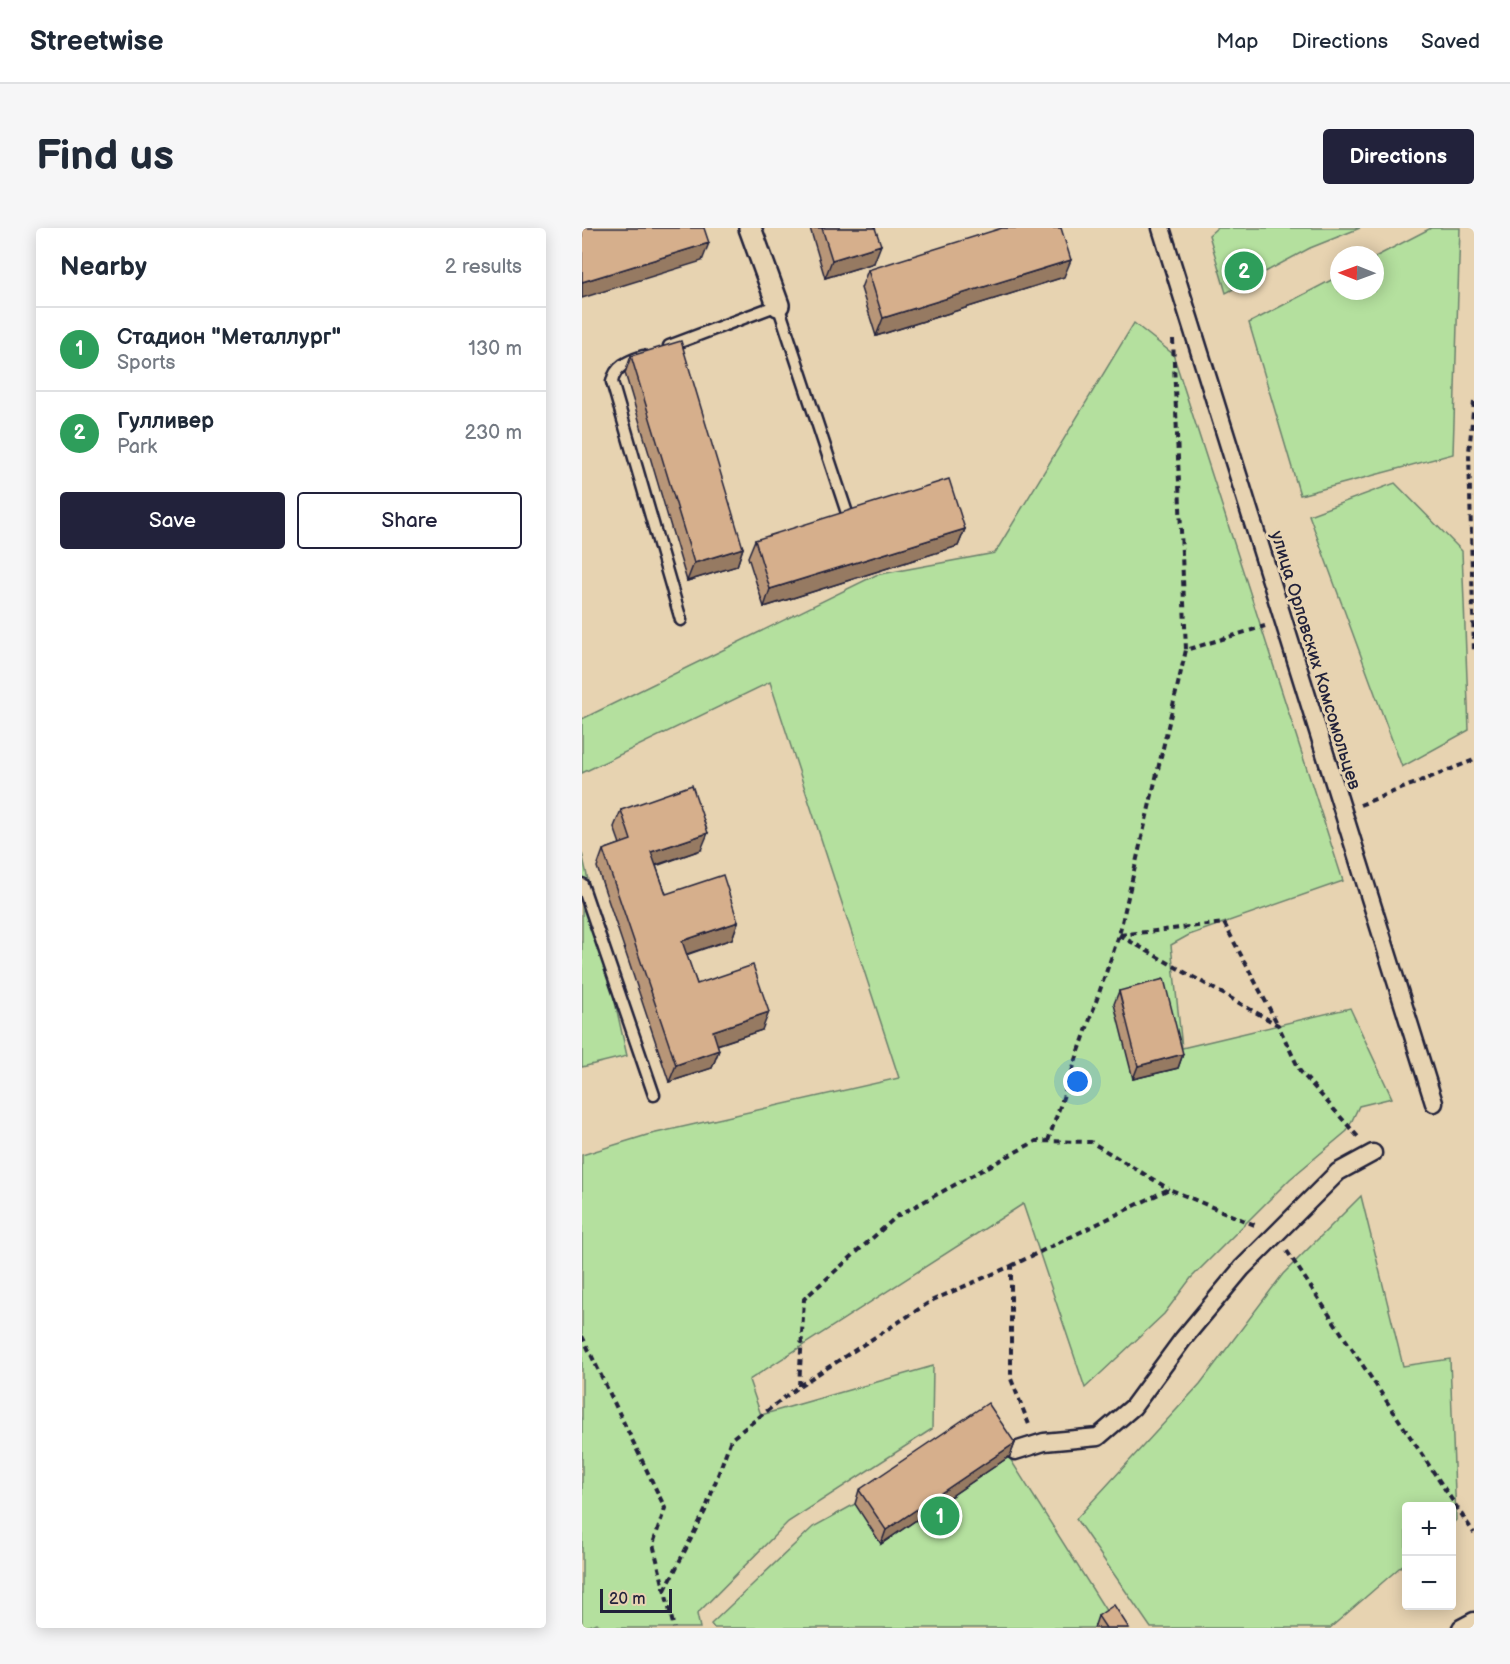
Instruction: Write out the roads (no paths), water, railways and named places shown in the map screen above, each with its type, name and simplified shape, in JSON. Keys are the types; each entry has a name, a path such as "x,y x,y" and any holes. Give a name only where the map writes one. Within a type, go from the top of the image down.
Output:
{"street":[{"path":"750,228 778,305"},
{"name":"улица Орловских Комсомольцев","path":"1161,228 1434,1103"},
{"path":"1015,1451 1037,1445 1098,1437 1133,1407 1183,1339 1242,1268 1338,1172 1373,1153"},
{"path":"1461,1628 1474,1621"}],"lane":[{"path":"681,620 612,382 614,373 620,367 778,305 842,515 859,510"},
{"path":"582,884 654,1095"}],"place":[{"name":"Гулливер","path":"1244,271"},
{"name":"Стадион \"Металлург\"","path":"940,1516"}]}
